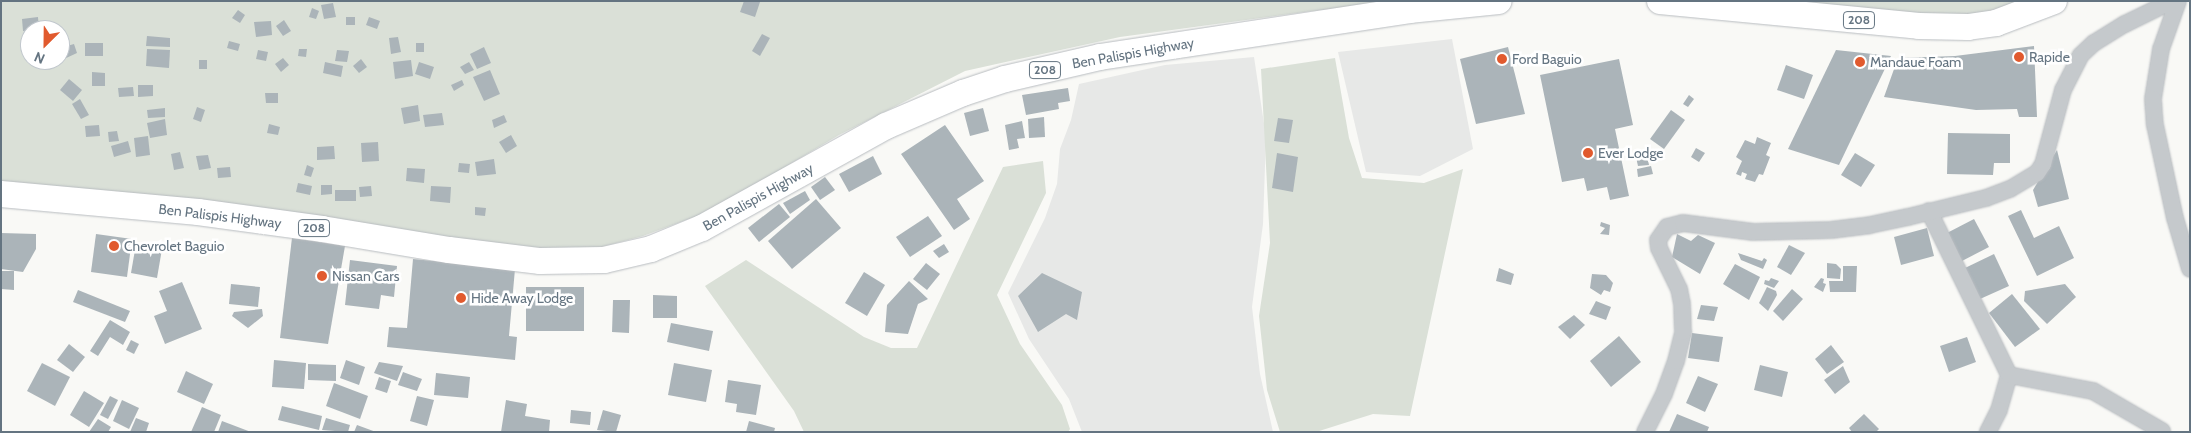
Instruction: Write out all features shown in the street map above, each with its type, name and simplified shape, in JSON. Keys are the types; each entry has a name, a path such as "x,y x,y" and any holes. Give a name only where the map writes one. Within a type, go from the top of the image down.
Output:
{"main road":[{"name":"Ben Palispis Highway","path":"1,194 198,212 322,229 449,250 540,261 604,260 651,249 702,228 886,126 963,93 1006,79 1100,57 1409,10 1499,1"},
{"name":"208","path":"1660,1 1705,3 1919,26 1968,27 1996,23 2054,1"}],"street":[{"path":"1645,432 1667,386 1682,332 1682,304 1679,289 1659,248 1658,240 1667,227 1683,223 1753,232 1832,230 1870,225 1986,198 2010,190 2037,173 2043,164 2050,146 2063,90 2081,55 2094,43 2125,24 2172,1"},
{"path":"2178,1 2161,49 2153,99 2156,125 2175,218 2190,269"},
{"path":"1929,211 2009,375 1999,410 1988,432"},
{"path":"2009,375 2093,391 2162,431"}],"shaded area":[{"path":"1,1 1443,1 1312,11 1120,37 965,71 839,135 713,210 643,236 598,248 553,255 1,184"},
{"path":"1728,1 2024,1 1984,16 1960,19"},
{"path":"1452,39 1473,149 1420,176 1366,172 1338,52"},
{"path":"1254,57 1266,137 1263,224 1252,307 1260,374 1273,432 1082,432 1069,399 1029,339 1008,293 1045,218 1057,184 1060,149 1071,120 1079,84 1165,65"},
{"path":"1335,58 1349,138 1362,178 1424,183 1463,169 1410,416 1373,414 1316,432 1280,432 1267,390 1259,316 1270,243 1261,69"},
{"path":"1043,161 1046,193 997,295 1020,344 1062,405 1070,429 1068,432 804,432 794,411 705,286 746,260 864,337 891,348 917,348 1003,167"}],"building":[{"path":"744,1 760,2 755,17 740,12"},
{"path":"333,3 336,17 324,19 321,5"},
{"path":"312,8 319,11 316,19 309,17"},
{"path":"238,10 245,15 240,23 232,18"},
{"path":"38,17 38,20 22,20"},
{"path":"346,17 355,17 355,25 346,25"},
{"path":"369,17 380,21 377,29 366,25"},
{"path":"284,20 291,31 283,36 276,26"},
{"path":"271,21 272,35 256,37 254,22"},
{"path":"762,34 770,38 760,56 752,51"},
{"path":"147,36 170,38 170,47 146,46"},
{"path":"398,37 401,52 391,54 389,38"},
{"path":"229,41 240,44 238,51 227,48"},
{"path":"85,43 103,43 103,56 85,56"},
{"path":"416,43 424,43 424,52 416,52"},
{"path":"74,44 77,53 70,56 70,45"},
{"path":"2034,46 2037,117 2019,117 2017,109 1976,110 1884,97 1898,58 1955,56"},
{"path":"484,47 491,63 477,69 470,54"},
{"path":"1508,47 1525,114 1476,124 1460,59"},
{"path":"147,49 170,50 169,68 146,66"},
{"path":"299,49 307,49 306,57 298,56"},
{"path":"258,50 268,52 266,61 256,59"},
{"path":"337,50 349,51 347,62 335,61"},
{"path":"1836,50 1891,56 1839,165 1788,149"},
{"path":"283,58 289,65 281,72 275,64"},
{"path":"361,59 367,67 359,73 353,66"},
{"name":"Ever Lodge","path":"1619,59 1633,125 1615,129 1629,196 1610,200 1607,187 1587,191 1584,178 1562,182 1540,75"},
{"path":"199,60 207,60 207,69 199,69"},
{"path":"411,60 413,76 395,79 393,62"},
{"path":"325,62 343,66 341,77 323,73"},
{"path":"419,62 434,67 430,79 415,74"},
{"path":"469,62 474,70 465,74 460,67"},
{"path":"1786,65 1813,75 1804,99 1777,90"},
{"path":"490,70 500,94 484,101 473,77"},
{"path":"92,72 105,73 105,86 92,86"},
{"path":"69,79 82,90 73,101 60,90"},
{"path":"462,80 464,85 454,91 451,85"},
{"path":"138,85 153,85 153,96 138,97"},
{"path":"133,87 134,96 119,97 118,88"},
{"path":"1068,88 1070,101 1058,103 1059,109 1026,115 1022,95"},
{"path":"265,93 278,93 278,103 266,103"},
{"path":"1689,95 1694,99 1688,107 1683,104"},
{"path":"80,99 89,115 81,119 72,104"},
{"path":"418,105 420,121 404,124 401,108"},
{"path":"197,107 205,110 201,122 193,119"},
{"path":"165,108 165,117 148,118 147,110"},
{"path":"983,108 989,131 970,136 964,113"},
{"path":"1671,110 1685,120 1664,149 1650,139"},
{"path":"442,113 444,125 425,127 423,115"},
{"path":"504,115 507,122 494,128 492,120"},
{"path":"1044,117 1045,137 1029,138 1028,119"},
{"path":"1278,118 1293,120 1289,143 1274,141"},
{"path":"165,119 167,135 150,138 147,123"},
{"path":"1022,121 1025,138 1017,139 1019,148 1009,150 1005,125"},
{"path":"269,124 280,127 278,135 267,133"},
{"path":"99,125 100,136 86,137 85,126"},
{"path":"945,125 984,181 957,199 970,219 954,230 901,154"},
{"path":"117,131 119,141 109,142 108,132"},
{"path":"1948,133 2010,134 2010,163 1994,163 1993,175 1947,174"},
{"path":"511,135 517,146 506,153 499,142"},
{"path":"148,136 150,155 136,157 134,138"},
{"path":"1757,137 1771,143 1766,155 1770,157 1763,175 1759,174 1755,182 1745,179 1747,174 1742,172 1741,176 1736,174 1742,161 1736,157 1745,140 1755,144"},
{"path":"128,141 131,152 114,157 111,146"},
{"path":"378,142 379,161 362,162 361,143"},
{"path":"334,146 335,159 317,160 317,147"},
{"path":"1696,148 1705,153 1699,162 1691,157"},
{"path":"2057,150 2069,199 2038,207 2033,190"},
{"path":"1646,151 1649,165 1638,166 1635,153"},
{"path":"180,152 184,168 174,170 171,154"},
{"path":"1277,153 1298,157 1293,192 1272,188"},
{"path":"1855,153 1875,165 1861,187 1841,175"},
{"path":"208,155 211,168 199,170 196,156"},
{"path":"873,156 882,174 849,192 839,174"},
{"path":"494,159 496,174 477,176 475,162"},
{"path":"459,163 470,164 469,173 458,172"},
{"path":"307,165 314,168 311,177 304,175"},
{"path":"1651,166 1653,174 1638,177 1637,169"},
{"path":"230,167 231,177 218,178 217,168"},
{"path":"407,168 425,169 424,183 406,181"},
{"path":"825,177 835,190 820,200 811,187"},
{"path":"298,183 312,186 310,195 296,192"},
{"path":"321,185 332,185 332,194 321,195"},
{"path":"371,186 372,196 360,197 359,187"},
{"path":"431,186 451,187 450,203 430,201"},
{"path":"335,190 356,190 356,201 335,201"},
{"path":"805,191 810,200 790,214 783,203"},
{"path":"816,199 841,228 792,269 768,241"},
{"path":"779,204 790,217 759,242 748,228"},
{"path":"475,207 486,208 485,216 475,215"},
{"path":"2021,210 2034,238 2059,226 2074,258 2037,276 2008,216"},
{"path":"928,216 942,236 910,257 896,237"},
{"path":"1974,219 1989,247 1960,262 1945,234"},
{"path":"1601,222 1610,225 1609,235 1600,234 1605,228 1600,226"},
{"path":"1927,228 1934,256 1901,265 1894,237"},
{"path":"1,233 36,234 36,249 23,272 1,269"},
{"path":"96,234 132,239 127,277 91,272"},
{"path":"1677,234 1691,241 1698,235 1715,243 1700,274 1672,257"},
{"path":"292,238 345,246 328,344 280,338"},
{"path":"136,244 162,249 157,278 131,273"},
{"path":"944,244 949,252 939,258 933,251"},
{"path":"1789,245 1805,253 1791,275 1777,267"},
{"path":"1738,253 1762,261 1764,258 1767,260 1763,269 1741,260"},
{"path":"1994,254 2009,286 1980,299 1965,268"},
{"name":"Hide Away Lodge","path":"413,259 515,269 509,336 517,337 515,360 387,347 389,327 407,328"},
{"path":"350,260 397,266 394,297 381,295 379,309 345,305"},
{"path":"926,263 940,274 927,290 913,279"},
{"path":"1827,263 1836,264 1841,269 1840,279 1827,278"},
{"path":"1735,264 1760,277 1749,300 1723,284"},
{"path":"1843,266 1857,266 1856,292 1830,292 1829,281 1843,281"},
{"path":"1499,268 1514,274 1511,285 1496,281"},
{"path":"1,271 14,271 14,290 1,289"},
{"path":"864,272 885,285 867,316 845,303"},
{"path":"1042,273 1082,292 1077,320 1066,314 1038,332 1018,296"},
{"path":"1592,274 1606,275 1613,283 1610,292 1604,290 1601,295 1590,288"},
{"path":"1771,278 1779,281 1774,288 1764,284 1765,280 1769,281"},
{"path":"1821,278 1824,279 1823,283 1826,284 1823,292 1814,287"},
{"path":"909,281 928,299 918,304 908,334 885,332 887,305"},
{"path":"182,282 202,329 165,344 154,316 167,311 159,291"},
{"path":"231,284 260,287 258,307 229,304"},
{"path":"2065,284 2076,297 2047,324 2024,301 2025,291"},
{"path":"526,287 584,287 584,331 526,331"},
{"path":"1767,287 1776,291 1777,295 1768,311 1759,303"},
{"path":"1792,289 1803,299 1783,321 1773,311"},
{"path":"78,290 130,311 125,322 73,302"},
{"path":"2012,294 2040,329 2015,347 1989,313"},
{"path":"653,295 677,296 677,318 653,318"},
{"path":"613,300 630,300 629,333 612,332"},
{"path":"1596,301 1611,307 1606,320 1589,314"},
{"path":"1701,305 1718,307 1714,321 1697,319"},
{"path":"262,309 263,316 248,328 232,316 234,312"},
{"path":"1574,315 1585,325 1570,339 1558,327"},
{"path":"110,320 130,332 123,345 110,337 98,356 90,351"},
{"path":"671,323 713,331 709,351 667,342"},
{"path":"1692,333 1723,337 1719,362 1688,358"},
{"path":"1619,336 1641,362 1611,387 1590,361"},
{"path":"1967,337 1976,362 1949,372 1940,346"},
{"path":"131,340 139,344 134,354 126,350"},
{"path":"69,344 85,357 73,372 57,360"},
{"path":"1831,345 1844,362 1827,374 1815,359"},
{"path":"274,360 306,363 304,389 272,387"},
{"path":"346,360 365,367 359,385 340,378"},
{"path":"379,362 403,366 397,381 374,373"},
{"path":"42,363 70,377 55,406 27,391"},
{"path":"674,363 712,370 706,402 668,395"},
{"path":"308,364 336,365 336,381 308,380"},
{"path":"1760,365 1788,372 1782,397 1754,390"},
{"path":"1843,366 1850,382 1835,394 1824,380"},
{"path":"186,371 213,384 204,404 177,392"},
{"path":"403,372 422,379 417,391 398,385"},
{"path":"436,373 470,377 468,398 434,395"},
{"path":"1698,376 1718,384 1705,412 1686,403"},
{"path":"379,377 391,381 387,393 375,389"},
{"path":"728,380 761,385 756,415 736,412 737,404 725,402"},
{"path":"334,383 368,396 360,419 326,406"},
{"path":"84,391 104,403 89,427 70,415"},
{"path":"110,396 118,400 108,419 100,415"},
{"path":"417,396 434,400 427,426 410,421"},
{"path":"122,400 139,408 129,429 113,421"},
{"path":"506,400 527,404 525,416 550,420 549,432 501,432"},
{"path":"282,406 322,416 319,430 278,420"},
{"path":"202,407 221,415 214,432 191,432"},
{"path":"571,410 591,412 590,425 570,423"},
{"path":"603,410 621,415 616,432 597,430"},
{"path":"1677,414 1709,427 1707,432 1669,432"},
{"path":"1864,414 1879,429 1876,432 1852,432 1849,428"},
{"path":"136,418 149,423 146,432 130,432"},
{"path":"326,418 350,425 348,432 322,430"},
{"path":"98,419 111,427 108,432 89,432"},
{"path":"222,421 251,432 218,432"},
{"path":"749,421 775,428 774,432 746,432"},
{"path":"357,425 376,432 354,432"}],"place":[{"name":"Rapide","path":"2019,57"},
{"name":"Ford Baguio","path":"1502,59"},
{"name":"Mandaue Foam","path":"1860,62"},
{"name":"Ever Lodge","path":"1588,153"},
{"name":"Chevrolet Baguio","path":"114,246"},
{"name":"Nissan Cars","path":"322,276"},
{"name":"Hide Away Lodge","path":"461,298"}]}
